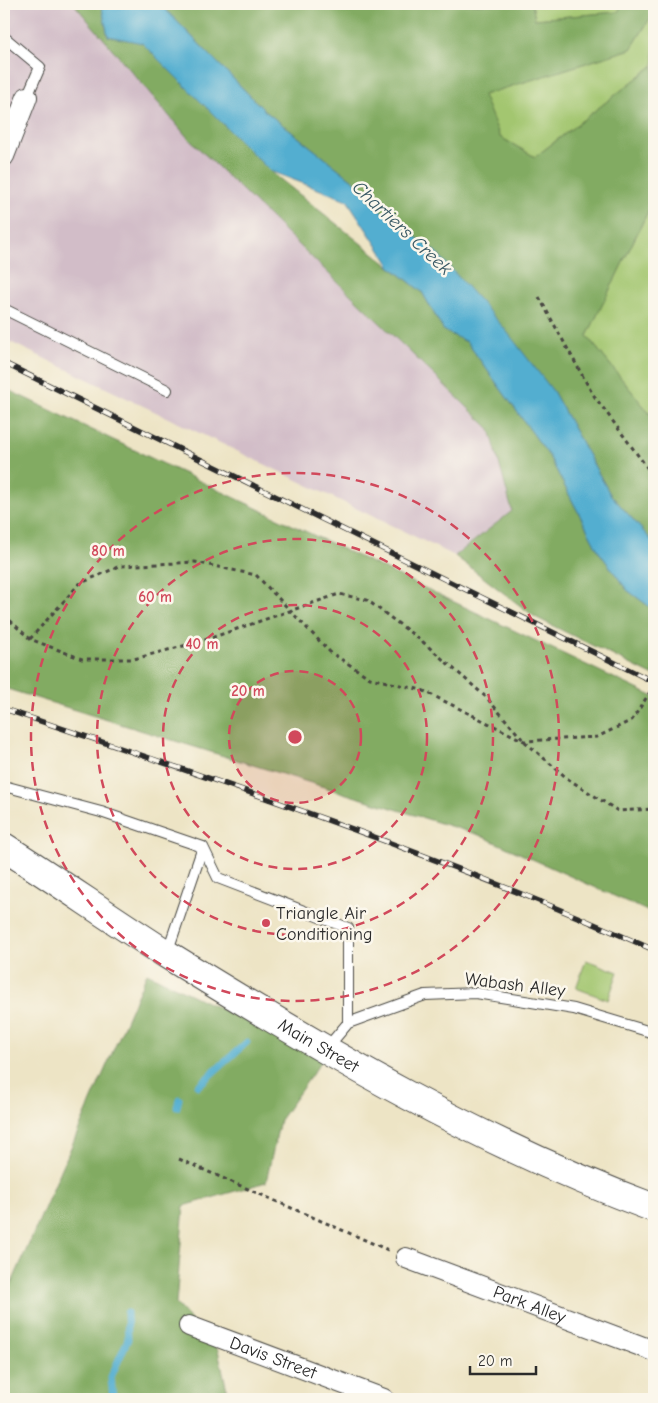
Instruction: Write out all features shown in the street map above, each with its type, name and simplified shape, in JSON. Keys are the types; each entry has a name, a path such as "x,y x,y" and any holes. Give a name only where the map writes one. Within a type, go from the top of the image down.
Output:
{"street":[{"path":"6,147 27,97"},
{"name":"Main Street","path":"4,846 167,954 325,1050 480,1132 551,1166 654,1208"},
{"name":"Park Alley","path":"406,1258 654,1351"},
{"name":"Davis Street","path":"189,1326 384,1399"}],"lane":[{"path":"4,37 40,67 27,97"},
{"path":"4,309 168,390"},
{"path":"4,786 101,812 203,847 218,878 348,928 348,1023"},
{"path":"167,954 203,847"},
{"name":"Wabash Alley","path":"325,1050 348,1023 425,995 476,993 574,1009 654,1033"}],"path":[{"path":"539,298 592,393 654,478"},
{"path":"30,639 79,584 120,566 195,562 256,575 330,652 370,678 422,690 524,741 598,738 632,720 654,686"},
{"path":"4,615 30,639 82,660 134,659 202,641 339,594 367,600 423,642 486,697 524,741 568,779 618,810 654,809"},
{"path":"179,1159 406,1258"}],"shaded area":[{"path":"4,4 74,4 188,138 490,429 512,511 455,556 4,339"}],"green space":[{"path":"74,4 101,4 108,36 142,42 270,171 422,292 444,331 467,342 549,456 599,552 627,590 654,610 654,676 535,617 455,556 512,511 490,429 188,138"},
{"path":"160,4 532,4 535,19 618,12 622,4 654,4 654,12 631,49 483,95 500,137 535,157 654,65 654,199 587,336 654,419 654,543 610,494 553,391 374,206 359,185 265,111"},
{"path":"532,4 622,4 619,12 535,19"},
{"path":"654,12 654,65 535,157 500,137 482,95 631,49"},
{"path":"654,199 654,419 587,336"},
{"path":"4,388 654,697 654,914 479,835 4,688"},
{"path":"586,960 618,972 608,1000 576,988"},
{"path":"147,973 323,1059 280,1120 266,1182 184,1206 176,1304 218,1350 229,1399 4,1399 4,1301"}],"water":[{"name":"Chartiers Creek","path":"101,4 160,4 265,111 359,185 374,206 436,252 504,328 553,391 610,494 654,543 654,610 627,590 599,552 549,456 467,342 444,331 422,292 391,267 347,200 270,171 142,43 108,36"}],"waterway":[{"path":"198,1086 247,1042"},
{"path":"177,1107 179,1099"},
{"path":"113,1399 111,1377 128,1339 127,1313"}],"railway":[{"path":"4,363 654,682"},
{"path":"4,709 168,764 413,852 494,883 654,950"}],"place":[{"name":"Triangle Air Conditioning","path":"266,923"}]}
